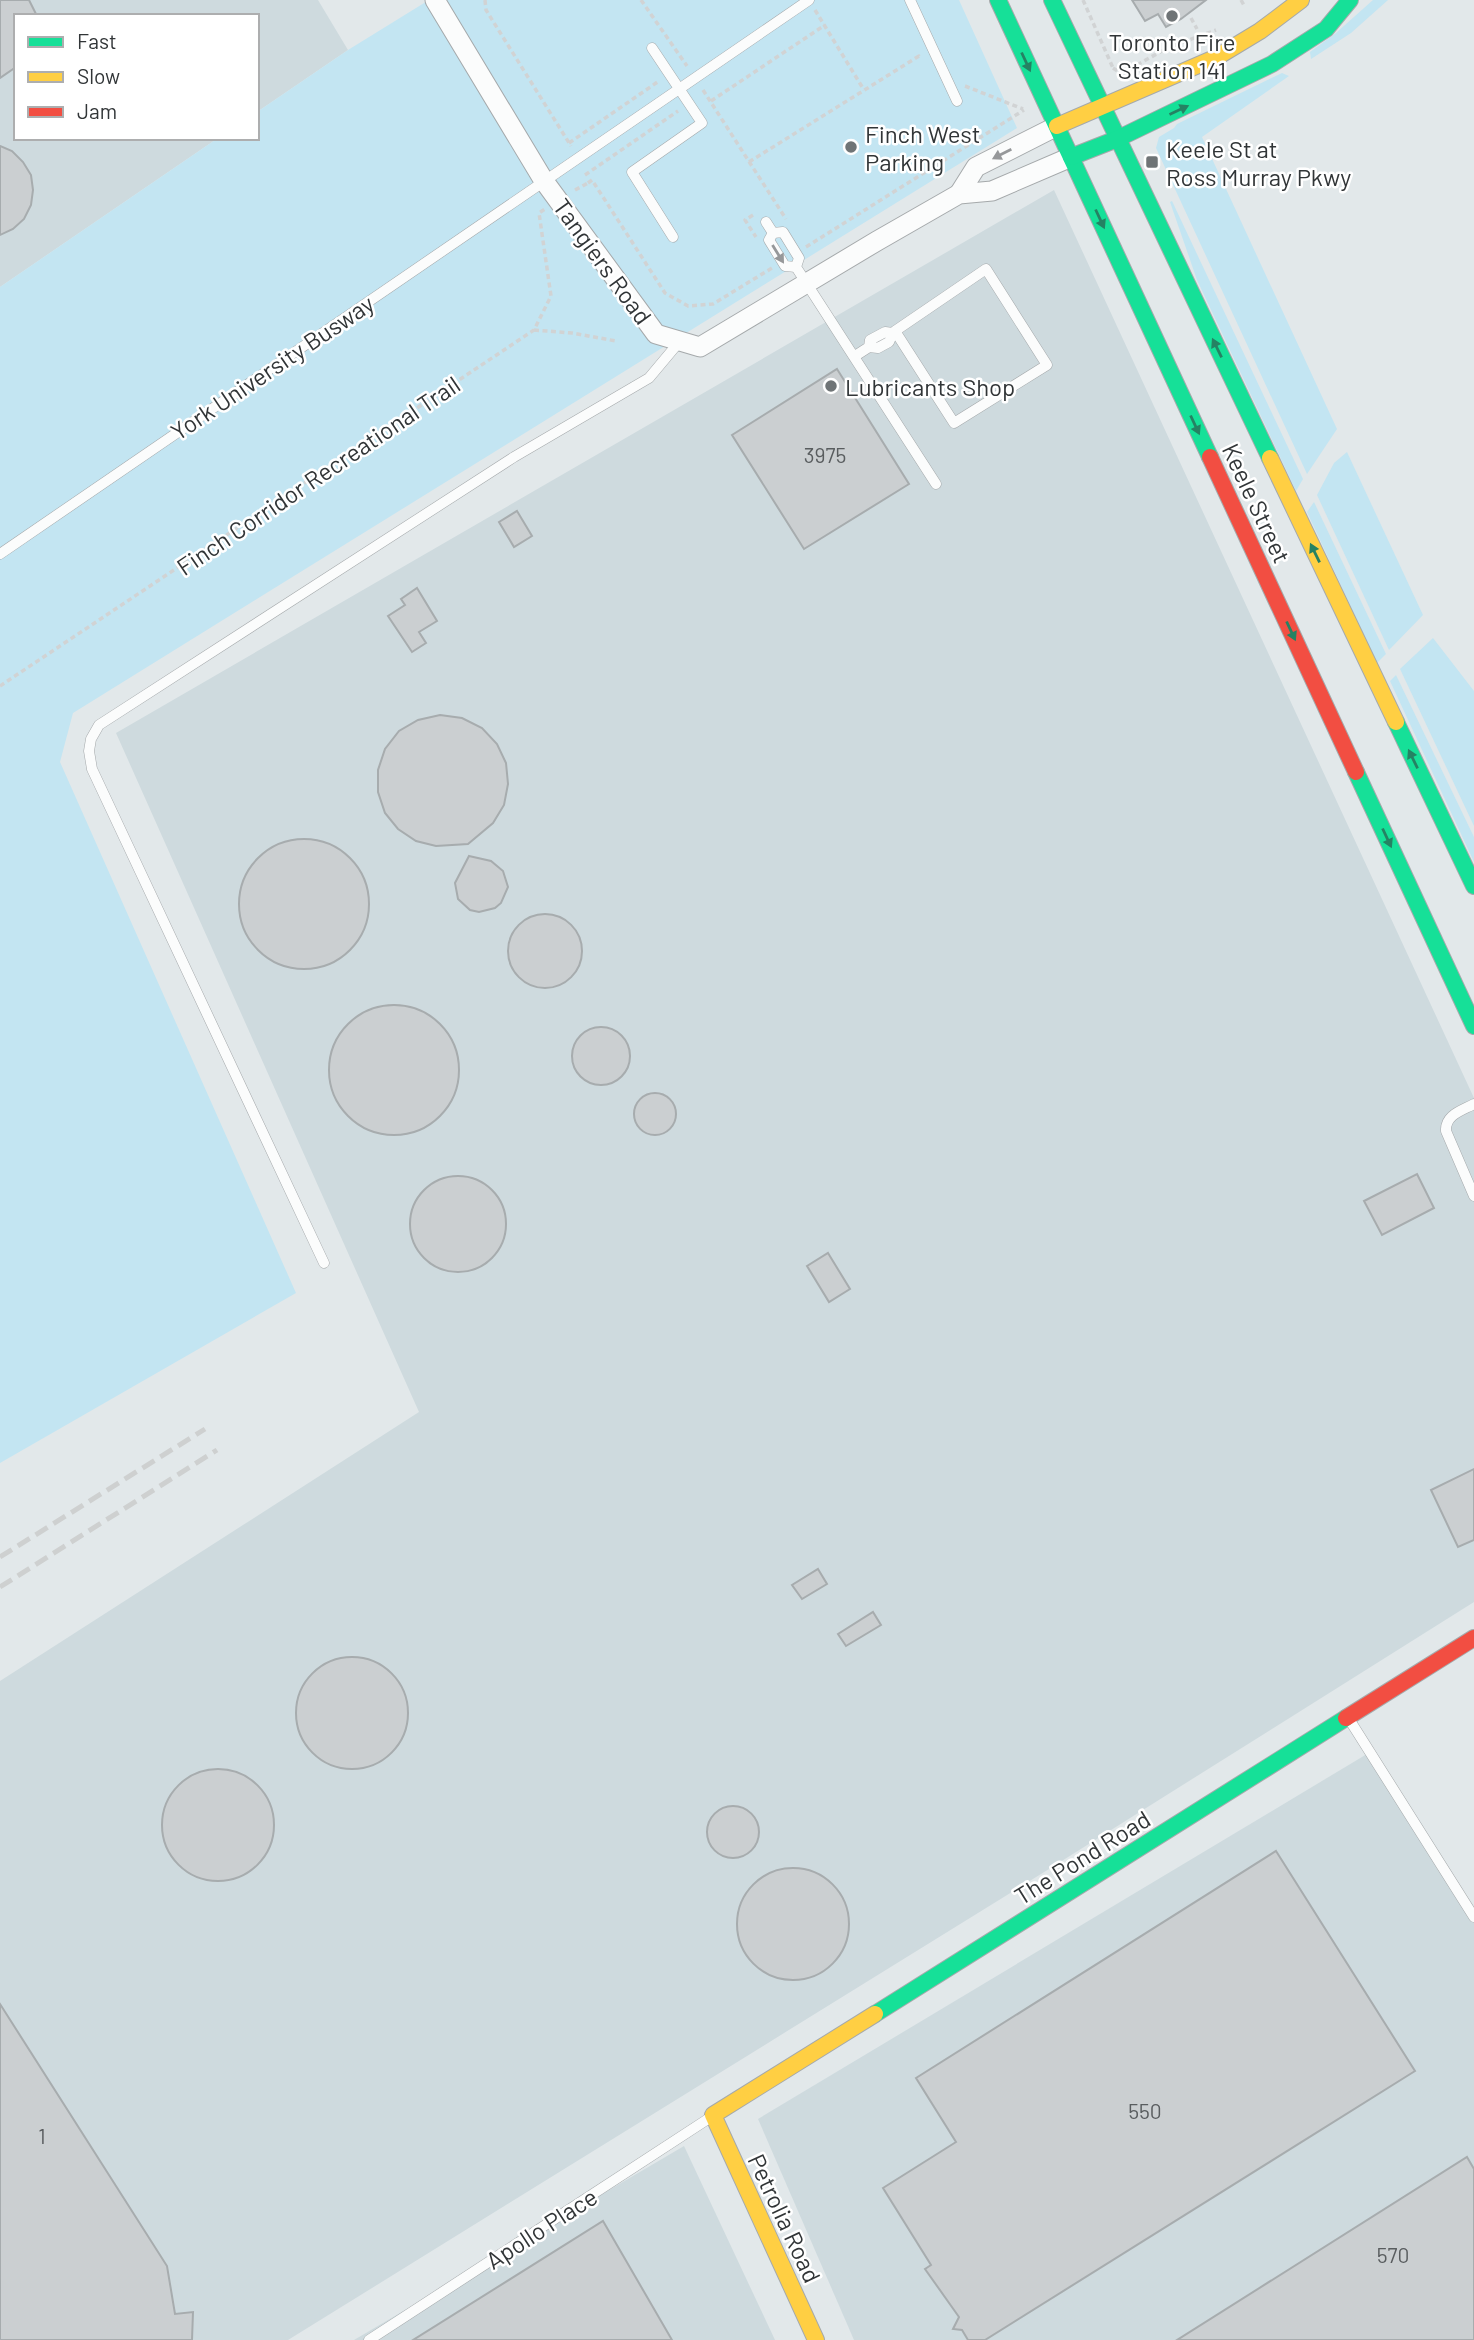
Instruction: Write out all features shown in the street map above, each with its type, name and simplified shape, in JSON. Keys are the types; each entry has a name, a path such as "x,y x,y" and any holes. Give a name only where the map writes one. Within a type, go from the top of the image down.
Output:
{"main road":[{"name":"Keele Street","path":"998,0 1474,1026"},
{"name":"Keele Street","path":"1052,0 1474,886"},
{"path":"1057,126 1217,57 1260,31 1301,0"},
{"path":"1071,157 1117,139 1272,64 1326,29 1350,0"},
{"name":"The Pond Road","path":"713,2115 1474,1638"},
{"name":"Petrolia Road","path":"713,2115 816,2340"}],"street":[{"name":"Tangiers Road","path":"435,0 544,181 656,334 700,347 802,275 959,194 992,191 1071,157"},
{"name":"Tangiers Road","path":"959,194 976,167 1057,126"}],"lane":[{"name":"York University Busway","path":"0,554 808,0"},
{"path":"910,0 954,97"},
{"path":"652,48 702,123 632,172 673,237"},
{"path":"766,222 773,233"},
{"path":"773,233 783,232 799,258 802,275 936,484"},
{"path":"773,233 769,240 785,266 802,275"},
{"path":"855,356 869,347 878,348 889,342 894,332 986,270 1047,365 954,423 894,332"},
{"path":"324,1263 92,769 89,751 92,738 100,725 159,685 514,457 649,378 680,341"},
{"path":"1474,1104 1450,1117 1446,1124 1446,1131 1474,1196"},
{"path":"1348,1717 1474,1917"},
{"name":"Apollo Place","path":"369,2340 713,2115"}],"path":[{"path":"485,0 486,10 570,145 685,63"},
{"path":"641,0 705,92 787,221"},
{"path":"808,0 864,90"},
{"path":"1083,0 1113,68 1119,72 1167,48 1221,27"},
{"path":"1241,0 1245,7"},
{"path":"1191,18 1197,29"},
{"path":"711,102 825,25"},
{"path":"749,162 919,56 925,65"},
{"path":"803,249 1025,110 964,86 954,97"},
{"path":"588,183 584,175 705,92"},
{"path":"581,186 592,180 665,293 688,306 713,304 778,264"},
{"name":"Finch Corridor Recreational Trail","path":"0,687 534,330 551,296 539,213"},
{"path":"799,239 803,249"},
{"path":"803,249 811,250"},
{"path":"534,330 616,341"}],"shaded area":[{"path":"0,0 318,0 348,50 259,111 259,14 14,14 14,140 215,140 0,287"},
{"path":"429,0 959,0 1017,128 73,713 60,762 296,1293 0,1463 0,287 215,140 259,140 259,111 348,50"},
{"path":"1373,0 1388,0 1351,33 1311,59 1310,52"},
{"path":"1282,73 1289,76 1202,137 1337,429 1307,474 1156,148 1159,137 1177,124"},
{"path":"1054,190 1474,1098 1474,1602 1049,1869 288,2340 0,2340 0,1681 419,1412 116,733"},
{"path":"1172,201 1303,479 1296,491 1197,280 1170,202"},
{"path":"1347,452 1423,615 1389,650 1317,495 1334,463"},
{"path":"1314,502 1386,654 1377,663 1307,512"},
{"path":"1433,638 1474,691 1474,826 1400,669"},
{"path":"1396,675 1474,837 1474,862 1390,681"},
{"path":"1372,1751 1474,1923 1474,2340 854,2340 758,2119"},
{"path":"684,2146 775,2340 354,2340"}],"building":[{"path":"0,0 29,0 36,14 14,14 14,68 0,78"},
{"name":"Toronto Fire Station 141","path":"1132,0 1206,0 1166,27 1158,14 1145,21"},
{"path":"0,146 12,151 23,162 31,175 33,190 31,205 24,219 13,229 0,235"},
{"path":"837,369 909,484 804,549 732,435"},
{"path":"517,511 532,536 514,547 499,522"},
{"path":"417,588 437,621 419,632 426,643 412,652 388,616 405,605 401,599"},
{"path":"440,715 462,718 482,728 497,744 506,763 508,784 504,805 493,823 468,844 436,846 416,841 398,829 385,813 378,792 378,770 385,749 399,731 418,720"},
{"path":"304,839 329,844 350,858 364,879 369,904 364,929 350,950 329,964 304,969 279,964 258,950 244,929 239,904 244,879 258,858 279,844"},
{"path":"469,856 491,861 503,871 508,887 501,903 495,908 479,912 470,910 458,899 455,883"},
{"path":"538,914 552,914 566,920 576,930 582,951 580,965 566,982 552,988 538,988 524,982 514,972 508,958 508,944 514,930 524,920"},
{"path":"394,1005 419,1010 440,1024 454,1045 459,1070 454,1095 440,1116 419,1130 394,1135 369,1130 348,1116 334,1095 329,1070 334,1045 348,1024 369,1010"},
{"path":"601,1027 617,1032 625,1040 630,1056 625,1072 617,1080 601,1085 585,1080 577,1072 572,1056 577,1040 585,1032"},
{"path":"655,1093 670,1099 676,1114 670,1129 655,1135 640,1129 634,1114 640,1099"},
{"path":"1417,1174 1434,1208 1382,1235 1364,1201"},
{"path":"458,1176 476,1180 492,1190 502,1206 506,1224 502,1242 492,1258 476,1268 458,1272 440,1268 424,1258 414,1242 410,1224 414,1206 424,1190 440,1180"},
{"path":"828,1253 850,1289 829,1302 807,1266"},
{"path":"1474,1469 1474,1540 1458,1547 1431,1490"},
{"path":"818,1569 827,1584 802,1599 792,1585"},
{"path":"873,1612 881,1625 846,1646 838,1634"},
{"path":"352,1657 374,1661 392,1673 404,1691 408,1713 404,1735 392,1753 374,1765 352,1769 330,1765 312,1753 300,1735 296,1713 300,1691 312,1673 330,1661"},
{"path":"218,1769 240,1773 258,1785 270,1803 274,1825 270,1847 258,1865 240,1877 218,1881 196,1877 178,1865 166,1847 162,1825 166,1803 178,1785 196,1773"},
{"path":"733,1806 743,1808 751,1814 757,1822 757,1842 751,1850 743,1856 733,1858 723,1856 715,1850 709,1842 707,1832 709,1822 715,1814 723,1808"},
{"path":"1276,1851 1415,2071 985,2340 968,2340 962,2330 953,2329 959,2317 925,2269 931,2265 883,2188 956,2142 916,2078"},
{"path":"793,1868 815,1872 833,1884 845,1902 849,1924 845,1946 833,1964 815,1976 793,1980 771,1976 753,1964 741,1946 737,1924 741,1902 753,1884 771,1872"},
{"path":"0,2004 167,2266 175,2314 193,2312 192,2340 0,2340"},
{"path":"1467,2157 1474,2169 1474,2340 1177,2340"},
{"path":"603,2221 672,2340 413,2340"}],"railway":[{"path":"0,1557 205,1429"},
{"path":"0,1587 217,1450"}],"traffic: fast":[{"path":"998,0 1210,457"},
{"path":"1052,0 1270,458"},
{"path":"1071,157 1117,139 1272,64 1326,29 1350,0"},
{"path":"1396,722 1474,886"},
{"path":"1356,772 1474,1026"},
{"path":"875,2014 1346,1718"}],"traffic: slow":[{"path":"1057,126 1217,57 1260,31 1301,0"},
{"path":"1270,458 1396,722"},
{"path":"816,2340 713,2115 875,2014"}],"traffic: jam":[{"path":"1210,457 1356,772"},
{"path":"1346,1718 1474,1638"}],"place":[{"name":"Toronto Fire Station 141","path":"1172,16"},
{"name":"Finch West Parking","path":"851,147"},
{"name":"Keele St at Ross Murray Pkwy","path":"1152,162"},
{"name":"Lubricants Shop","path":"831,386"}]}
